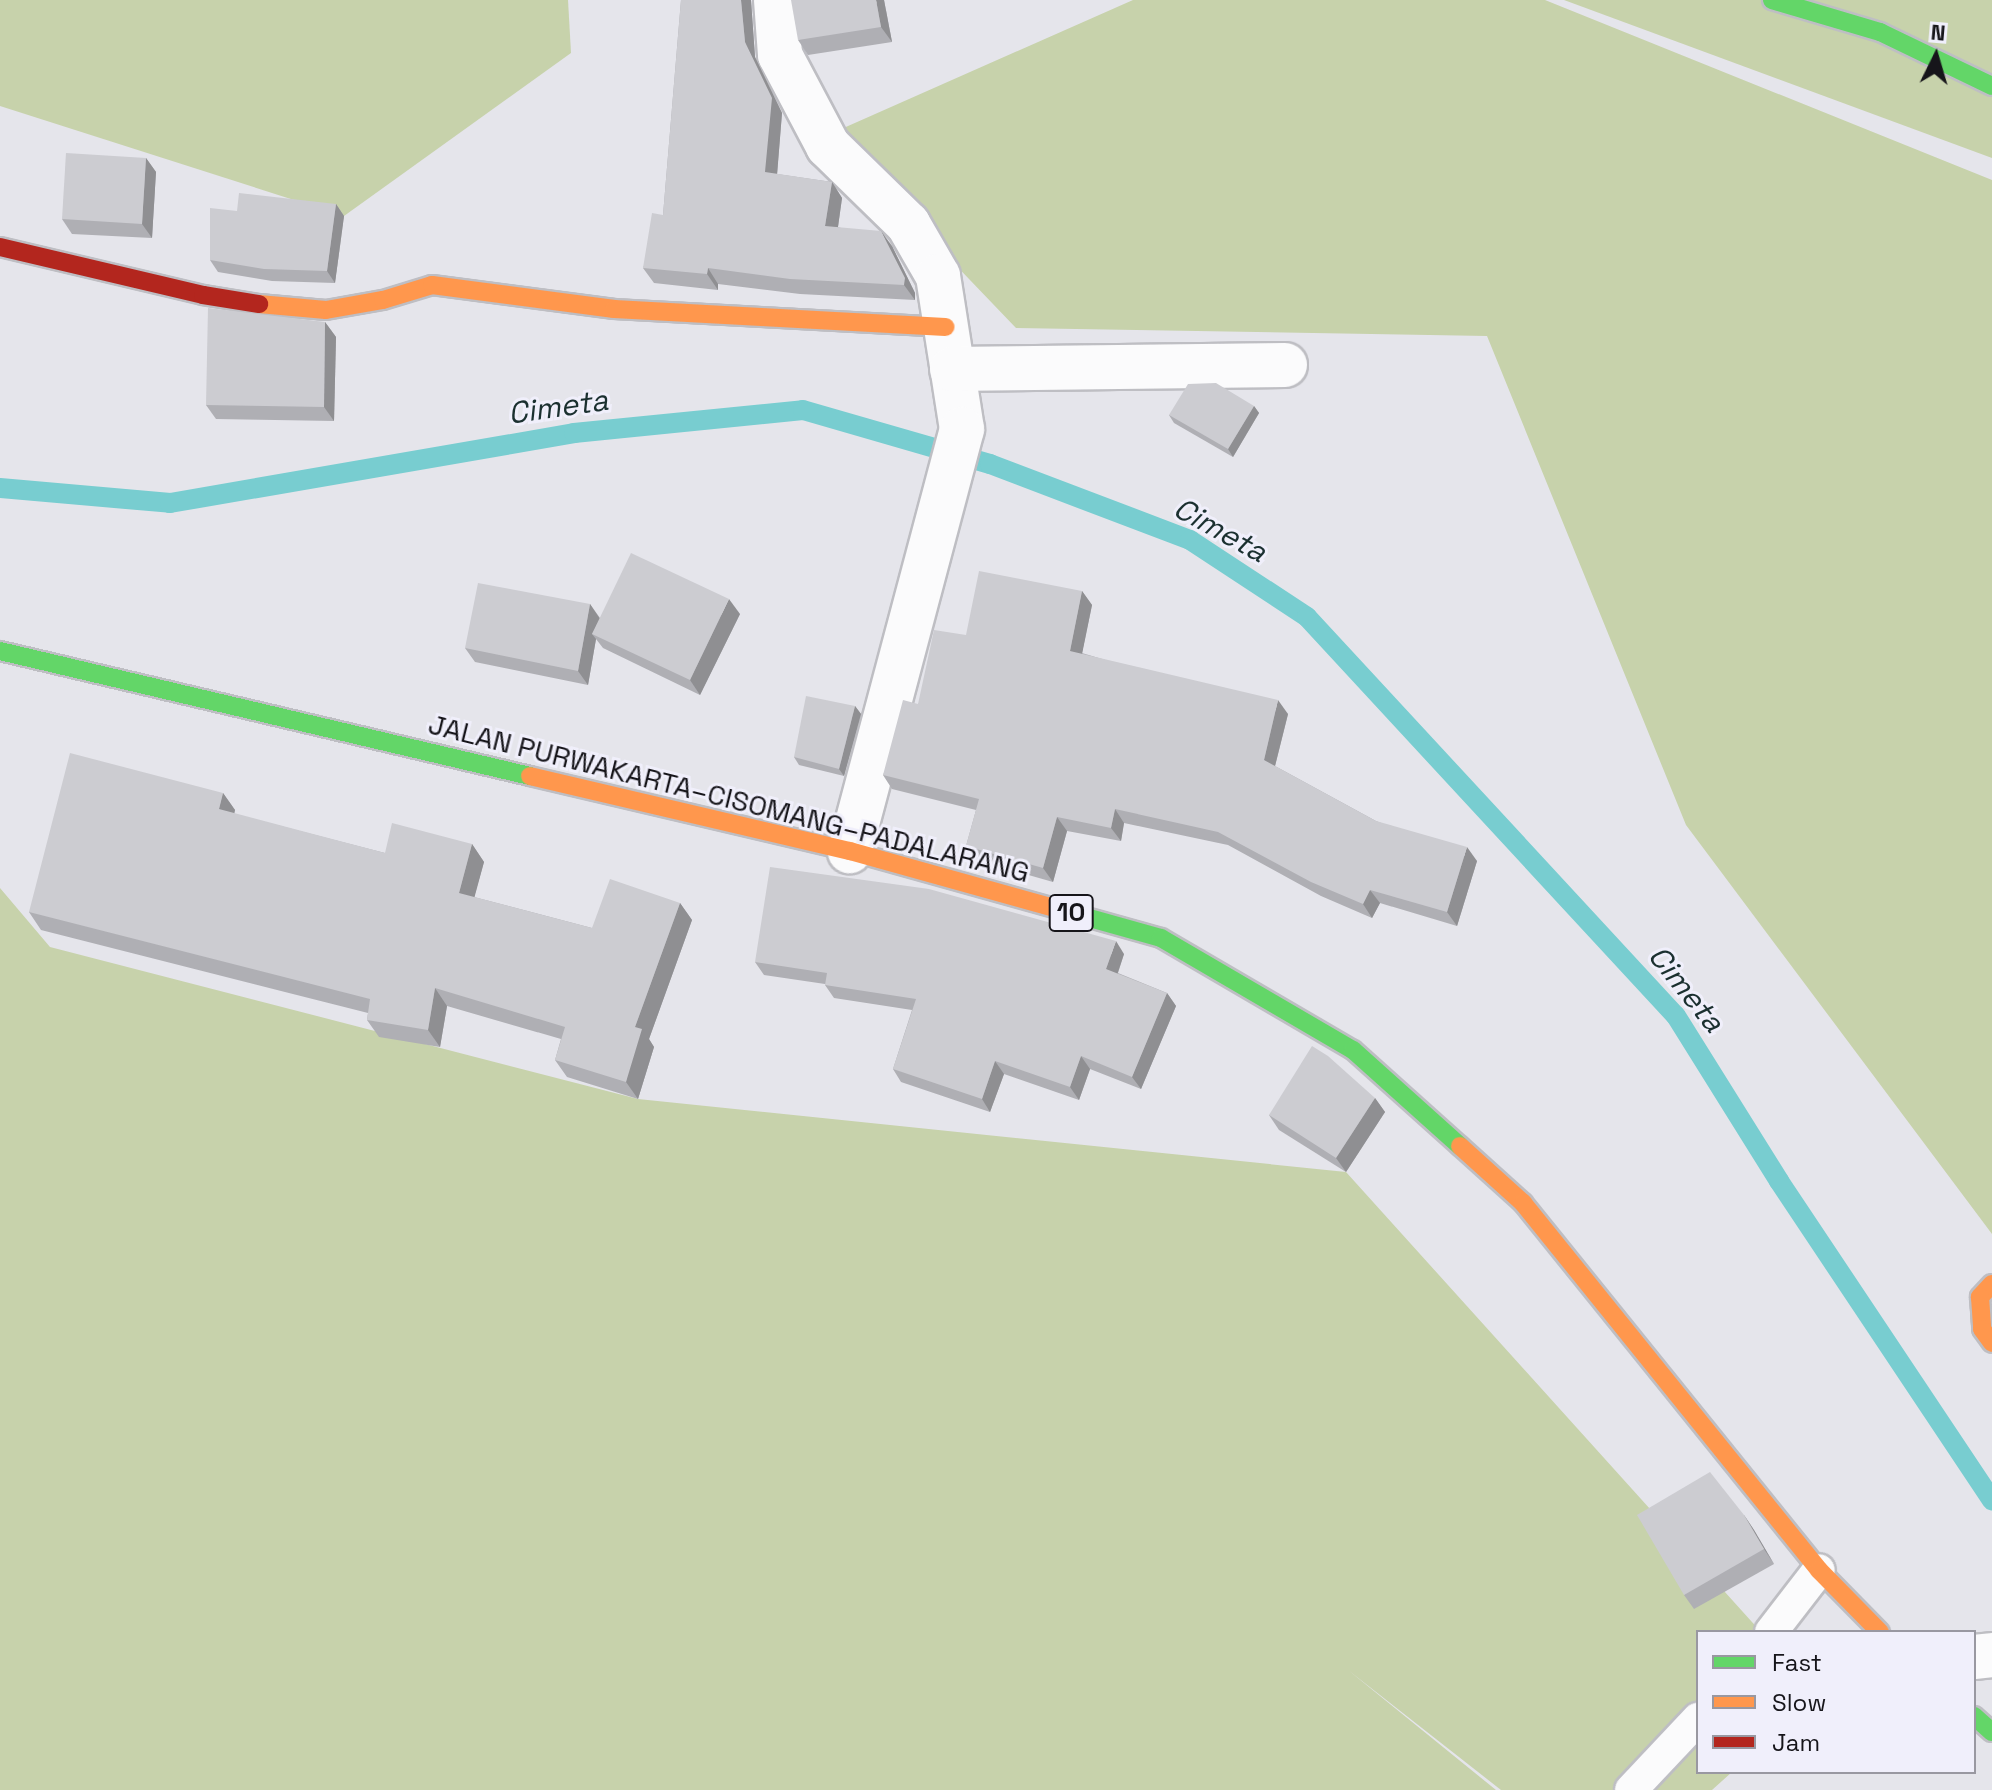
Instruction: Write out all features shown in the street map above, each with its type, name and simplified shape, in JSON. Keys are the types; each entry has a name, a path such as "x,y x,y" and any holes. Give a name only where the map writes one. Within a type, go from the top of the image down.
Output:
{"main road":[{"path":"1772,0 1880,32 1992,86"},
{"path":"0,247 203,295 269,306 326,310 383,300 432,285 949,348"},
{"name":"JALAN PURWAKARTA–CISOMANG–PADALARANG","path":"0,651 850,851 1161,938 1353,1050 1523,1203 1819,1570 1878,1630"},
{"path":"1992,1284 1980,1297 1982,1329 1992,1343"},
{"path":"1976,1718 1992,1732"}],"street":[{"path":"776,0 780,55 828,146 908,224 938,276 962,429 850,851"},
{"path":"949,348 1120,370 1285,365"}],"lane":[{"path":"1773,1630 1819,1570"},
{"path":"1631,1790 1696,1721"}],"green space":[{"path":"0,0 568,0 571,53 344,216 0,106"},
{"path":"1133,0 1545,0 1992,180 1992,1234 1686,825 1487,336 1016,328 830,134"},
{"path":"1564,0 1992,0 1992,158"},
{"path":"0,888 50,947 638,1099 1346,1172 1759,1630 1696,1630 1696,1774 1730,1774 1712,1790 1501,1790 1348,1670 1496,1790 0,1790"}],"building":[{"path":"681,0 741,0 745,42 772,98 765,172 832,182 825,226 881,231 905,278 904,285 790,279 708,268 707,274 643,268 652,213 663,215"},
{"path":"791,0 876,0 881,27 798,40"},
{"path":"66,153 146,158 142,224 62,219"},
{"path":"239,193 336,204 327,271 264,269 210,260 210,208 237,211"},
{"path":"208,308 325,322 324,407 206,405"},
{"path":"1216,383 1254,406 1228,449 1169,415 1188,384"},
{"path":"631,553 729,599 690,680 592,634"},
{"path":"979,571 1082,591 1070,651 1278,700 1264,760 1376,821 1467,847 1447,912 1370,890 1363,904 1311,882 1218,832 1115,809 1111,828 1057,817 1043,868 966,846 979,799 883,775 903,700 918,704 934,630 966,635"},
{"path":"478,583 590,604 578,671 465,648"},
{"path":"806,696 855,706 839,769 794,757"},
{"path":"70,753 223,793 219,809 385,853 392,823 472,844 459,893 592,928 610,879 680,903 635,1027 642,1029 626,1082 555,1060 565,1027 435,988 428,1030 367,1020 370,999 29,912"},
{"path":"770,867 929,889 1116,941 1106,969 1167,993 1132,1077 1081,1056 1070,1087 995,1061 982,1099 893,1069 916,999 825,985 827,973 755,962"},
{"path":"1312,1046 1328,1056 1375,1098 1336,1158 1269,1115"},
{"path":"1710,1472 1744,1515 1764,1549 1684,1595 1637,1515"}],"waterway":[{"name":"Cimeta","path":"0,488 170,503 574,433 803,410 990,464 1190,540 1307,617 1676,1016 1779,1181 1992,1500"}],"traffic: fast":[{"path":"1772,0 1880,32 1992,86"},
{"path":"0,651 530,776"},
{"path":"1079,915 1161,938 1353,1050 1460,1146"},
{"path":"1976,1718 1992,1732"}],"traffic: slow":[{"path":"259,304 326,310 383,300 432,285 614,309 946,327"},
{"path":"530,776 850,851 1079,915"},
{"path":"1460,1146 1523,1203 1819,1570 1878,1630"},
{"path":"1992,1284 1980,1297 1982,1329 1992,1343"}],"traffic: jam":[{"path":"0,247 203,295 259,304"}]}
